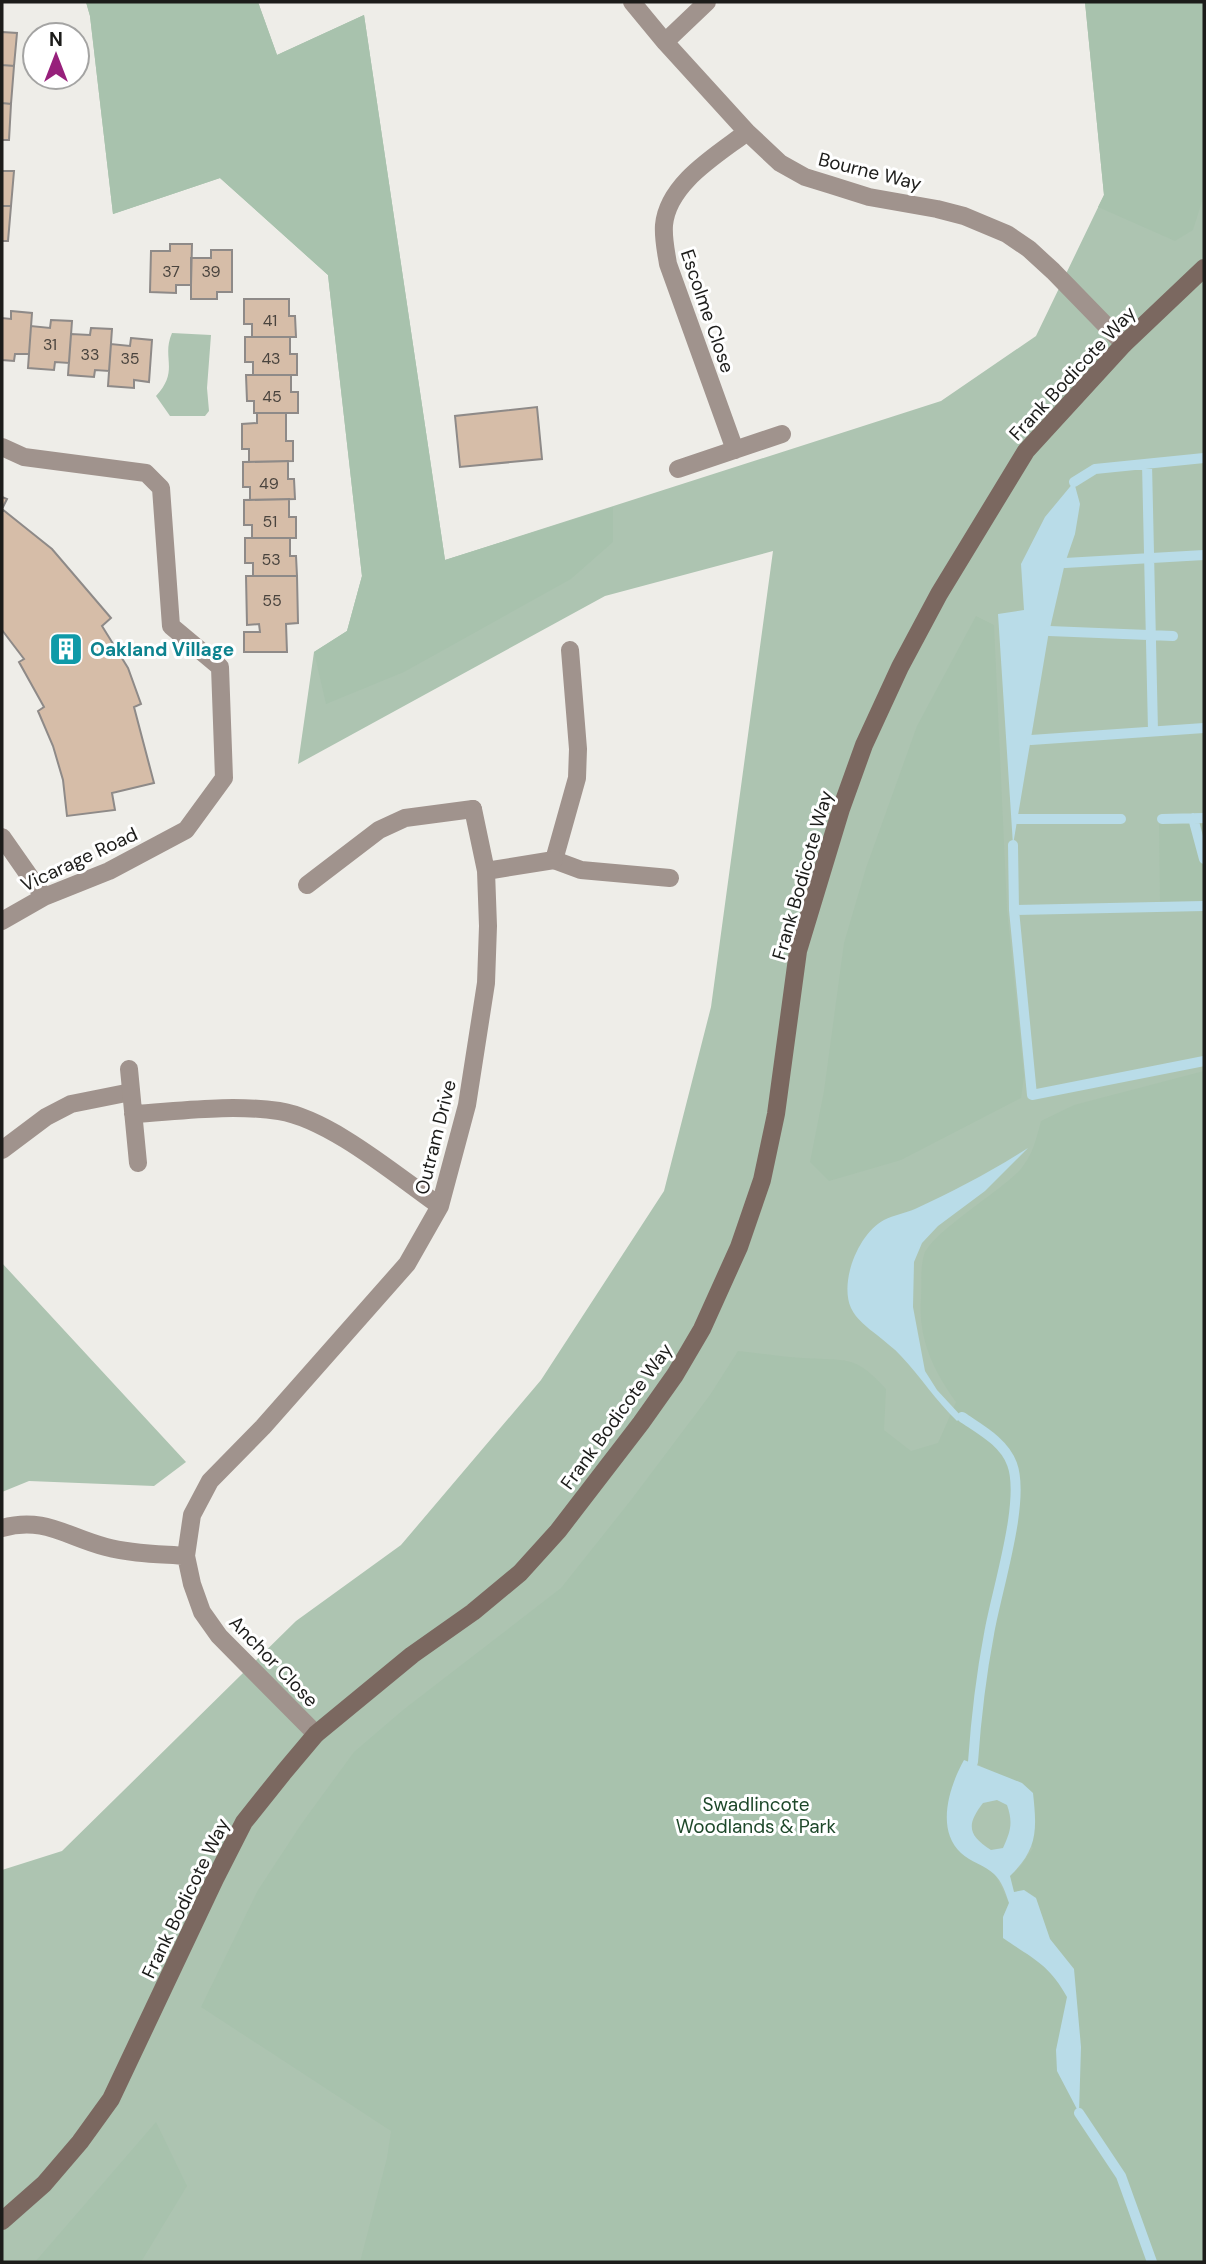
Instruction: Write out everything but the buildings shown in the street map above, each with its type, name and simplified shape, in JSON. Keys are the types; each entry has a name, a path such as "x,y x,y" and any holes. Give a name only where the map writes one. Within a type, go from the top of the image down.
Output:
{"street":[{"name":"Bourne Way","path":"632,2 747,132 780,163 804,177 869,197 964,216 1007,234 1029,249 1053,271 1124,344"},
{"path":"665,42 707,2"},
{"name":"Escolme Close","path":"735,450 668,264 664,222 684,183 747,132"},
{"name":"Frank Bodicote Way","path":"2,2221 44,2184 80,2142 111,2099 244,1822 316,1734 412,1655 520,1573 558,1531 641,1423 682,1363 702,1329 738,1247 762,1180 780,1087 798,951 841,809 864,745 900,667 939,594 1026,451 1124,344 1204,268"},
{"path":"677,470 782,434"},
{"name":"Vicarage Road","path":"2,447 24,457 146,473 161,488 171,626 220,667 224,778 186,830 109,871 44,897 2,921"},
{"path":"554,860 577,778 578,749 570,650"},
{"name":"Outram Drive","path":"186,1556 192,1515 210,1481 263,1427 407,1264 440,1206 467,1105 480,1034 487,961 486,871 473,809 405,818 379,830 307,885"},
{"path":"2,837 44,897"},
{"path":"486,871 554,860 581,870 670,878"},
{"path":"129,1069 138,1163"},
{"path":"2,1150 46,1118 71,1104 131,1091"},
{"path":"133,1114 237,1108 281,1111 312,1122 349,1143 440,1206"},
{"path":"2,1528 28,1523 47,1526 126,1551 186,1556"},
{"name":"Anchor Close","path":"186,1556 202,1612 219,1636 316,1734"}],"green space":[{"name":"Swadlincote Woodlands & Park","path":"86,2 258,2 277,55 364,15 445,560 941,401 1036,336 1104,195 1085,2 1204,2 1204,2262 2,2262 2,1870 62,1851 296,1621 401,1545 541,1380 664,1191 711,1007 773,551 605,596 298,764 314,652 347,631 362,576 328,275 220,178 113,214 90,16"},
{"path":"86,2 258,2 277,55 364,15 445,560 613,507 613,542 571,579 404,672 326,704 314,652 347,631 362,576 328,275 220,178 113,214 90,16"},
{"path":"1085,2 1204,2 1204,195 1193,230 1175,241 1098,207 1104,195"},
{"path":"172,333 211,335 207,388 209,411 205,416 170,416 156,396 167,379 168,350"},
{"path":"976,616 994,625 1007,909 1024,1076 1021,1098 901,1160 829,1181 810,1162 824,1091 844,943 866,868 917,726"},
{"path":"1159,824 1204,824 1204,901 1160,902"},
{"path":"1204,1071 1204,2262 360,2262 387,2158 391,2131 201,2007 258,1890 302,1823 354,1752 403,1710 561,1588 710,1395 738,1351 849,1361 866,1370 886,1389 884,1430 911,1451 938,1443 956,1402 934,1366 922,1327 924,1255 939,1235 1020,1170 1031,1153 1041,1121 1074,1105","holes":["976,1763 991,1772 1033,1848 1010,1876 1014,1892 1036,1898 1050,1939 1074,1969 1079,2111 1057,2071 1067,1997 1058,1981 1041,1962 1018,1948 1003,1917 1009,1903 995,1874 960,1852"]},
{"path":"2,1263 186,1462 154,1486 29,1481 2,1492"},
{"path":"156,2122 187,2186 141,2262 35,2262"}],"water":[{"path":"1074,482 1080,504 1075,534 1065,563 1048,637 1013,845 998,614 1024,610 1021,564 1045,517"},
{"path":"1028,1148 985,1191 938,1226 922,1243 914,1262 913,1307 925,1371 937,1390 962,1417 957,1421 898,1353 856,1316 848,1297 850,1272 859,1246 875,1226 944,1195"},
{"path":"964,1760 1022,1783 1033,1793 1034,1838 1026,1857 1010,1876 1014,1892 1024,1890 1036,1898 1050,1939 1074,1969 1081,2047 1079,2113 1057,2071 1056,2050 1067,1997 1047,1969 1003,1938 1003,1917 1009,1903 1001,1884 990,1871 961,1853 949,1832 947,1820 950,1794","holes":["997,1800 1007,1805 1010,1816 1008,1836 1003,1848 991,1850 974,1834 974,1818 983,1803"]}],"waterway":[{"path":"1074,482 1095,469 1204,458"},
{"path":"1147,464 1153,731"},
{"path":"1065,563 1204,555"},
{"path":"1049,631 1173,636"},
{"path":"1031,740 1204,728"},
{"path":"1193,818 1204,859"},
{"path":"1162,819 1204,818"},
{"path":"1017,819 1121,819"},
{"path":"1013,845 1014,910 1032,1095 1204,1061"},
{"path":"1014,910 1204,906"},
{"path":"962,1417 1003,1449 1012,1464 1015,1480 1013,1523 984,1666 973,1762"},
{"path":"1079,2113 1121,2176 1152,2262"}],"place":[{"name":"Oakland Village","path":"66,649"}]}
